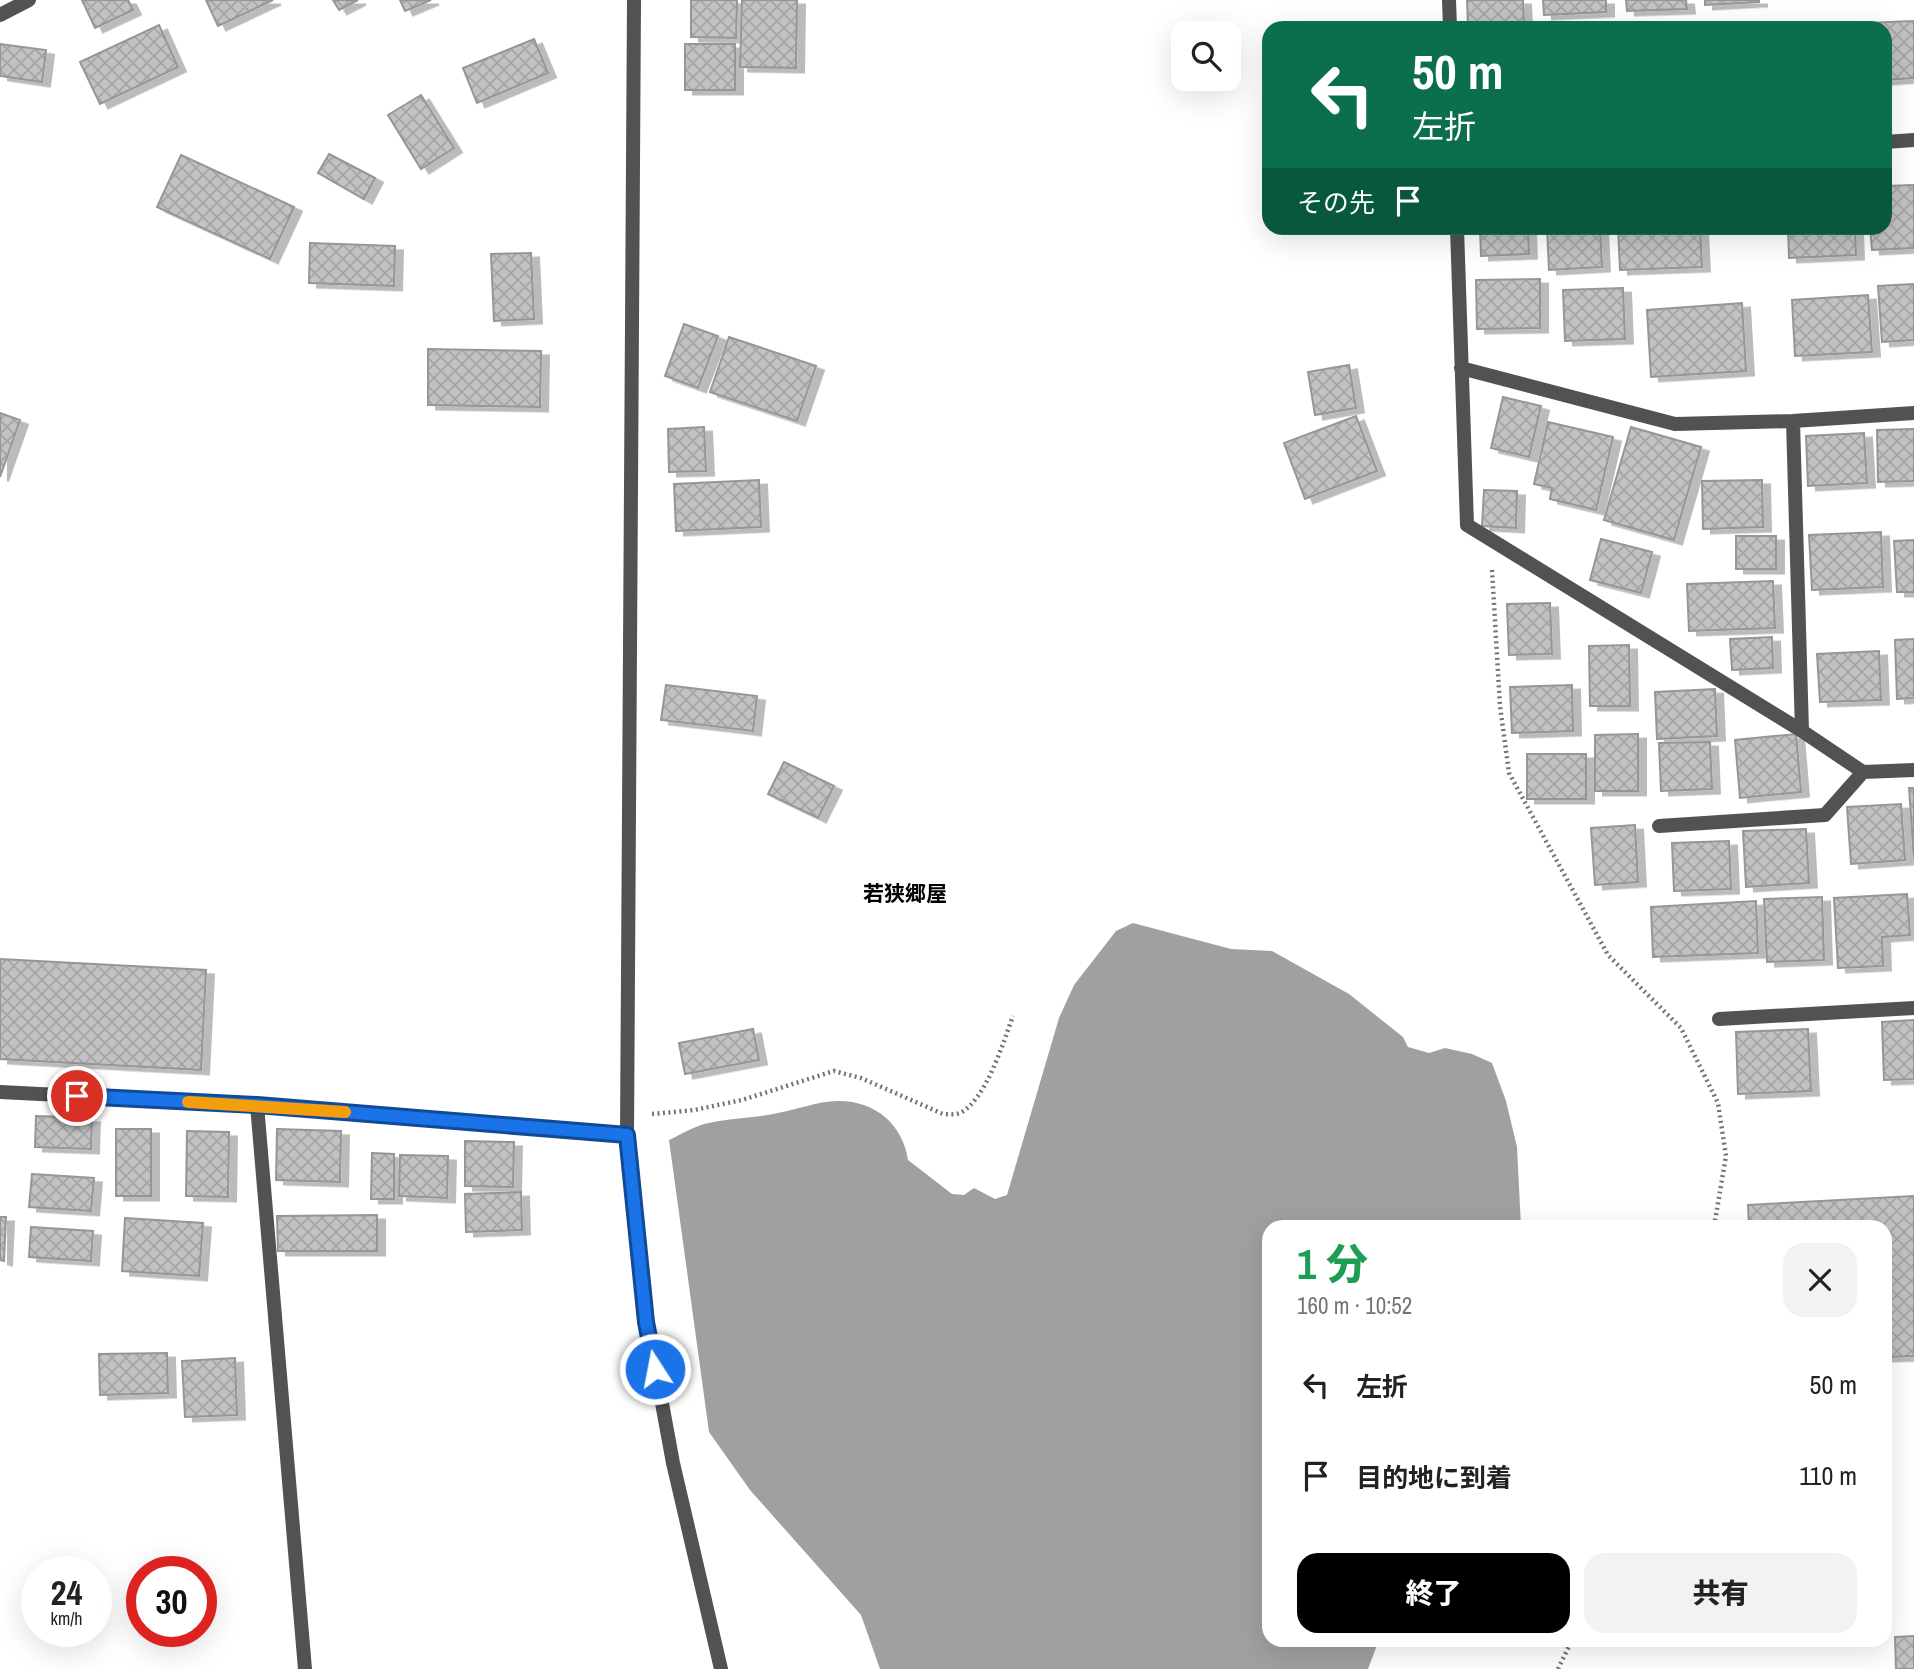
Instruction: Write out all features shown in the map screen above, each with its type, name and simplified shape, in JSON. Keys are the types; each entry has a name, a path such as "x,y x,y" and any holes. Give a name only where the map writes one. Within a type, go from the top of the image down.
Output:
{"street":[{"path":"0,16 29,0"},
{"path":"634,0 626,1116 646,1322 676,1476 721,1669"},
{"path":"1449,0 1450,21"},
{"path":"1892,142 1914,140"},
{"path":"1457,235 1466,525 1863,772 1914,770"},
{"path":"1461,368 1675,424 1914,414"},
{"path":"1793,421 1802,732"},
{"path":"1659,826 1825,815 1863,772"},
{"path":"1719,1019 1914,1008"},
{"path":"0,1092 257,1105 627,1135"},
{"path":"257,1105 305,1669"}],"path":[{"path":"1490,540 1500,706 1509,774 1608,955 1681,1028 1718,1103 1726,1156 1715,1220"},
{"path":"626,1116 694,1110 742,1100 834,1071 861,1078 943,1114 957,1114 973,1104 993,1070 1013,1016"},
{"path":"1558,1669 1569,1647"}],"shaded area":[{"path":"1133,923 1231,949 1272,951 1349,994 1403,1037 1408,1047 1429,1053 1445,1048 1472,1054 1492,1063 1506,1101 1517,1147 1521,1220 1262,1220 1262,1647 1376,1647 1368,1669 880,1669 861,1615 750,1490 709,1432 669,1140 709,1123 773,1114 830,1101 850,1102 874,1110 893,1125 900,1135 908,1160 952,1194 964,1195 974,1188 995,1199 1007,1195 1059,1018 1074,985 1116,931"}],"building":[{"path":"82,0 128,0 133,10 95,28"},
{"path":"206,0 273,0 218,26"},
{"path":"333,0 358,0 339,10"},
{"path":"400,0 431,0 405,11"},
{"path":"691,0 737,0 736,38 691,37"},
{"path":"742,0 797,0 796,68 740,67"},
{"path":"1467,0 1523,0 1524,21 1468,21"},
{"path":"1543,0 1606,0 1606,12 1544,15"},
{"path":"1626,0 1686,0 1687,9 1627,11"},
{"path":"1705,0 1759,0 1759,2 1705,5"},
{"path":"1914,21 1914,78 1892,80 1892,22"},
{"path":"159,25 178,67 100,104 80,62"},
{"path":"534,39 548,73 477,103 463,68"},
{"path":"0,44 46,50 42,82 0,76"},
{"path":"685,44 735,44 735,90 685,90"},
{"path":"421,95 454,148 421,169 388,115"},
{"path":"329,154 375,178 364,199 318,173"},
{"path":"181,155 294,207 270,259 157,207"},
{"path":"1914,185 1914,248 1872,250 1871,235 1892,235 1892,186"},
{"path":"1480,235 1528,235 1529,254 1481,256"},
{"path":"1547,235 1600,235 1602,267 1549,270"},
{"path":"1618,235 1700,235 1702,267 1620,270"},
{"path":"1788,235 1855,235 1856,255 1789,258"},
{"path":"310,243 395,246 394,286 309,283"},
{"path":"531,253 534,319 494,321 491,254"},
{"path":"1540,279 1540,328 1477,329 1476,280"},
{"path":"1914,284 1914,340 1882,342 1878,286"},
{"path":"1623,288 1625,339 1565,341 1563,290"},
{"path":"1868,295 1872,352 1795,356 1792,300"},
{"path":"1742,303 1746,371 1651,377 1647,310"},
{"path":"684,324 718,336 698,388 665,376"},
{"path":"729,337 816,366 797,421 710,392"},
{"path":"428,349 541,351 540,407 428,405"},
{"path":"1349,365 1356,408 1315,415 1308,372"},
{"path":"1503,397 1541,406 1529,457 1491,448"},
{"path":"0,413 20,420 0,477"},
{"path":"1356,416 1377,471 1305,499 1284,443"},
{"path":"1548,422 1613,437 1596,510 1550,499 1552,488 1534,484"},
{"path":"704,427 706,471 669,472 668,429"},
{"path":"1631,427 1701,447 1674,540 1604,520"},
{"path":"1914,429 1914,481 1878,482 1877,430"},
{"path":"1864,433 1867,483 1808,486 1806,436"},
{"path":"759,480 761,527 676,531 674,484"},
{"path":"1762,480 1763,527 1703,529 1702,481"},
{"path":"1484,490 1517,491 1516,528 1482,526"},
{"path":"1881,532 1883,587 1812,590 1809,535"},
{"path":"1736,536 1776,536 1776,569 1736,569"},
{"path":"1601,539 1652,552 1641,593 1590,580"},
{"path":"1914,540 1914,592 1897,592 1894,541"},
{"path":"1773,581 1775,628 1689,631 1687,584"},
{"path":"1550,603 1552,654 1509,655 1507,604"},
{"path":"1772,637 1773,668 1732,670 1730,639"},
{"path":"1914,639 1914,698 1897,699 1895,640"},
{"path":"1629,645 1630,706 1590,706 1589,646"},
{"path":"1879,651 1881,700 1820,702 1817,654"},
{"path":"666,685 757,696 753,731 661,720"},
{"path":"1572,685 1573,731 1512,733 1510,687"},
{"path":"1715,689 1717,736 1657,739 1655,692"},
{"path":"1638,734 1638,791 1595,791 1595,735"},
{"path":"1796,734 1801,792 1740,798 1735,740"},
{"path":"1710,742 1712,789 1661,791 1659,743"},
{"path":"1527,754 1586,754 1586,799 1527,799"},
{"path":"784,762 834,786 818,818 768,794"},
{"path":"1909,788 1914,788 1914,860"},
{"path":"1901,804 1905,860 1851,864 1847,807"},
{"path":"1635,825 1638,882 1595,885 1591,828"},
{"path":"1806,829 1809,883 1746,887 1743,831"},
{"path":"1729,841 1731,889 1674,891 1672,843"},
{"path":"1907,894 1910,935 1882,937 1883,966 1838,968 1834,898"},
{"path":"1822,897 1824,960 1767,962 1764,899"},
{"path":"1756,901 1758,953 1653,957 1651,907"},
{"path":"0,959 206,970 201,1070 0,1059"},
{"path":"1914,1020 1914,1079 1884,1080 1882,1022"},
{"path":"753,1029 759,1060 685,1074 679,1043"},
{"path":"1808,1029 1811,1091 1738,1094 1736,1032"},
{"path":"36,1116 92,1118 91,1149 35,1147"},
{"path":"116,1129 151,1129 151,1196 116,1196"},
{"path":"277,1129 341,1131 340,1182 276,1180"},
{"path":"187,1131 229,1132 228,1197 186,1196"},
{"path":"465,1141 514,1142 513,1187 465,1186"},
{"path":"372,1153 394,1154 394,1199 371,1199"},
{"path":"400,1155 448,1156 447,1198 399,1196"},
{"path":"32,1174 94,1178 91,1211 29,1207"},
{"path":"521,1192 522,1230 466,1232 465,1194"},
{"path":"1914,1196 1914,1356 1892,1357 1892,1220 1749,1220 1748,1205"},
{"path":"377,1215 377,1251 278,1251 277,1216"},
{"path":"0,1217 6,1217 4,1261 0,1260"},
{"path":"125,1218 203,1223 199,1276 122,1271"},
{"path":"31,1227 93,1231 91,1261 29,1257"},
{"path":"167,1353 168,1393 100,1395 99,1354"},
{"path":"235,1358 237,1415 185,1417 182,1361"},
{"path":"1914,1636 1914,1669 1896,1669 1895,1637"}],"slow traffic":[{"path":"188,1102 345,1112"}],"district":[{"name":"若狭郷屋","path":"905,893"}],"route":[{"path":"77,1096 257,1105 627,1135 646,1322 655,1369"}]}
